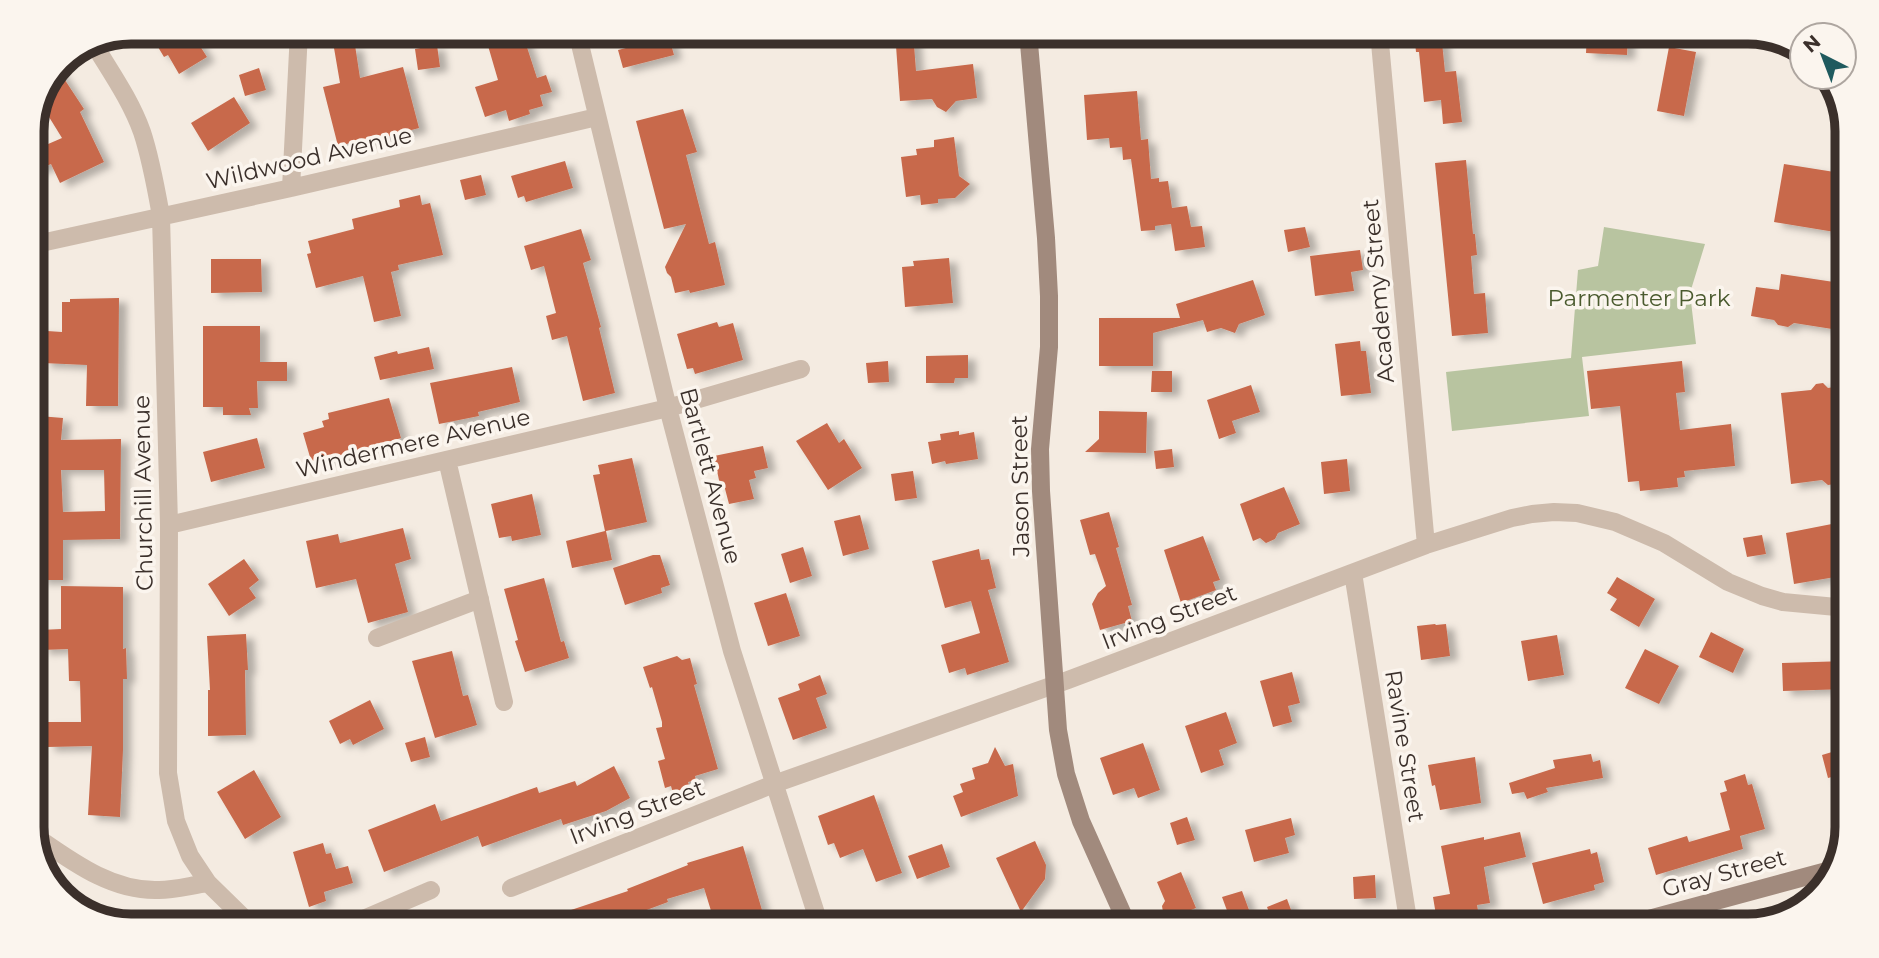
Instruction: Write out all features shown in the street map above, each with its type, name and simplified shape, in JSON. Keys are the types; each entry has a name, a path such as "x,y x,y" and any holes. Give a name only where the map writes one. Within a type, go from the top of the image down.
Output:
{"street":[{"path":"291,188 298,44"},
{"name":"Bartlett Avenue","path":"580,44 668,408 732,651 816,914"},
{"name":"Jason Street","path":"1029,44 1049,296 1049,347 1040,449 1058,730 1066,774 1081,821 1123,914"},
{"name":"Academy Street","path":"1380,44 1426,545"},
{"name":"Churchill Avenue","path":"98,50 127,99 142,132 161,216 169,525 168,773 177,821 190,856 208,883 240,914"},
{"name":"Wildwood Avenue","path":"44,242 597,117"},
{"name":"Windermere Avenue","path":"169,525 668,408 801,369"},
{"path":"447,460 504,702"},
{"name":"Irving Street","path":"511,888 774,784 1203,631 1426,545 1532,513 1577,513 1615,522 1664,542 1728,582 1762,596 1783,602 1835,607"},
{"name":"Ravine Street","path":"1353,573 1407,914"},
{"path":"377,638 480,599"},
{"path":"45,843 86,870 126,887 159,890 208,883"},
{"name":"Gray Street","path":"1667,914 1823,872"},
{"path":"375,914 431,890"}],"green space":[{"name":"Parmenter Park","path":"1604,227 1705,244 1690,293 1696,344 1582,357 1589,416 1452,431 1446,372 1571,358 1578,270 1598,266"}],"building":[{"path":"156,44 199,44 207,57 179,74 168,55 164,57"},
{"path":"488,44 526,44 537,78 546,75 552,92 540,95 543,106 529,110 530,114 509,121 506,110 485,117 475,87 498,80"},
{"path":"642,44 671,44 674,55 623,68 618,50"},
{"path":"896,44 914,44 916,71 973,64 977,98 956,101 946,112 937,107 932,99 900,101"},
{"path":"1415,44 1442,44 1445,72 1456,71 1462,122 1443,124 1441,100 1424,102 1419,52 1416,52"},
{"path":"1586,44 1627,44 1627,55 1586,53"},
{"path":"355,45 360,78 403,67 419,128 355,145 355,142 338,146 323,87 340,83 334,48"},
{"path":"437,45 440,67 418,70 415,49"},
{"path":"1669,47 1696,52 1684,116 1657,111"},
{"path":"259,68 266,90 245,96 239,75"},
{"path":"63,77 84,109 80,112 104,162 60,183 51,164 44,167 44,146 62,138 46,112 53,92"},
{"path":"1137,91 1141,140 1148,139 1151,179 1168,181 1172,208 1187,206 1191,227 1202,226 1205,247 1175,251 1171,224 1155,226 1155,230 1141,231 1131,159 1123,160 1122,147 1110,148 1109,138 1087,140 1084,95"},
{"path":"234,97 250,123 208,151 191,123"},
{"path":"683,109 697,152 686,155 709,244 715,242 725,285 690,293 689,290 675,293 665,267 686,224 664,229 636,121"},
{"path":"954,137 959,176 970,184 955,198 938,199 938,203 921,205 920,195 906,197 901,157 917,155 916,149 934,147 934,140"},
{"path":"1466,160 1477,255 1471,256 1474,294 1485,293 1488,333 1452,336 1435,163"},
{"path":"565,161 573,188 526,202 524,196 518,198 511,176"},
{"path":"1784,164 1835,172 1835,232 1774,222"},
{"path":"481,175 486,195 465,200 460,180"},
{"path":"420,195 422,205 430,203 443,255 398,265 399,270 391,272 401,316 374,322 363,276 316,288 307,254 311,253 308,241 354,229 352,219 400,207 399,200"},
{"path":"1305,227 1310,247 1288,252 1284,230"},
{"path":"581,229 591,260 583,263 601,327 599,328 615,393 583,401 567,336 552,340 546,316 556,313 544,266 531,270 524,246"},
{"path":"1360,250 1363,270 1351,272 1354,291 1315,296 1310,256"},
{"path":"949,258 953,303 905,307 902,267 914,266 913,261"},
{"path":"211,259 261,259 262,292 211,293"},
{"path":"1781,274 1835,282 1835,329 1794,323 1788,327 1778,325 1774,320 1751,316 1756,287 1779,290"},
{"path":"1253,280 1265,315 1239,324 1235,333 1221,328 1207,332 1203,320 1153,333 1153,366 1099,366 1099,318 1180,318 1176,304"},
{"path":"119,298 118,406 86,406 87,365 44,363 44,331 62,332 62,302 70,302 70,299"},
{"path":"717,322 719,327 733,323 743,360 695,374 693,368 687,369 677,334"},
{"path":"203,326 260,326 260,362 287,362 287,381 257,381 258,408 249,408 251,415 223,415 223,407 203,407"},
{"path":"1360,341 1361,351 1366,351 1371,393 1341,396 1335,344"},
{"path":"429,347 434,369 380,380 374,357"},
{"path":"968,355 968,378 955,378 954,383 926,383 926,356"},
{"path":"888,361 889,382 868,383 866,363"},
{"path":"1682,361 1685,392 1676,393 1680,430 1731,424 1735,466 1684,471 1685,477 1677,478 1678,487 1640,491 1639,481 1628,482 1620,406 1591,409 1587,371"},
{"path":"512,367 520,402 478,412 479,416 439,424 430,383"},
{"path":"1152,371 1172,371 1172,392 1151,392"},
{"path":"1823,383 1828,388 1835,387 1835,484 1828,485 1822,480 1791,484 1781,393 1811,390 1816,384"},
{"path":"1251,385 1260,412 1232,421 1236,433 1219,439 1207,400"},
{"path":"389,398 401,438 312,464 303,433 324,427 322,421 329,419 328,413"},
{"path":"1099,411 1147,412 1146,453 1085,452 1099,439"},
{"path":"44,416 63,418 61,440 121,439 120,539 63,540 63,580 44,580","holes":["61,470 104,470 105,511 63,512"]},
{"path":"827,423 839,443 844,439 862,468 828,490 796,441"},
{"path":"959,431 959,435 974,432 978,459 932,464 928,442 941,440 940,434"},
{"path":"257,438 265,468 211,482 203,452"},
{"path":"763,446 768,468 754,471 756,478 749,480 754,499 729,504 724,485 720,485 714,456"},
{"path":"1172,449 1174,467 1156,469 1154,451"},
{"path":"632,458 647,522 606,531 612,560 572,568 566,541 605,531 593,475 600,474 598,465"},
{"path":"1347,459 1350,491 1324,494 1321,462"},
{"path":"913,471 917,498 895,501 891,474"},
{"path":"1284,487 1300,524 1278,533 1275,539 1266,543 1260,538 1253,541 1240,504"},
{"path":"532,494 541,535 512,541 511,536 499,538 491,504"},
{"path":"1109,512 1132,605 1128,606 1132,621 1100,630 1092,604 1106,586 1095,554 1090,555 1080,520"},
{"path":"860,515 869,549 843,556 834,521"},
{"path":"1835,523 1835,577 1794,584 1786,533"},
{"path":"403,528 411,559 395,564 408,612 368,623 356,579 316,588 306,541 338,534 340,543"},
{"path":"1762,535 1766,554 1747,557 1743,538"},
{"path":"1203,536 1220,580 1213,582 1216,590 1181,603 1164,550"},
{"path":"803,547 812,576 790,583 781,554"},
{"path":"979,549 981,560 989,559 996,588 988,590 1009,662 967,675 965,668 949,673 941,645 980,633 971,601 945,608 932,561"},
{"path":"660,555 670,585 661,588 662,593 625,605 613,568"},
{"path":"244,559 259,580 249,588 256,598 229,616 208,584"},
{"path":"1617,577 1655,599 1639,627 1610,610 1617,599 1607,593"},
{"path":"544,578 561,642 564,641 569,658 525,672 504,589"},
{"path":"61,586 123,587 123,649 126,648 127,679 123,679 120,817 88,815 92,746 47,747 46,722 81,722 80,681 69,681 68,649 44,650 44,630 61,629"},
{"path":"786,593 800,636 768,646 754,603"},
{"path":"1446,624 1450,656 1421,660 1417,626"},
{"path":"1711,632 1744,649 1733,673 1699,657"},
{"path":"246,634 246,735 208,736 210,690 207,636"},
{"path":"1557,635 1564,675 1528,681 1521,641"},
{"path":"1645,649 1679,666 1659,704 1625,688"},
{"path":"452,651 463,696 468,695 477,725 435,738 412,661"},
{"path":"677,656 682,660 690,658 697,684 694,685 718,769 695,776 696,780 688,782 690,788 673,793 671,786 665,788 658,761 665,759 656,728 662,727 662,722 643,667"},
{"path":"1835,661 1835,689 1783,691 1782,663"},
{"path":"1292,672 1300,703 1288,706 1292,722 1273,727 1260,681"},
{"path":"820,675 827,694 816,698 827,728 793,740 778,698 800,690 798,684"},
{"path":"370,700 384,729 353,745 350,739 340,744 329,721"},
{"path":"1226,712 1237,743 1219,750 1224,765 1201,773 1185,726"},
{"path":"425,737 430,757 411,762 405,743"},
{"path":"1143,743 1160,790 1138,798 1134,788 1113,795 1100,758"},
{"path":"995,747 1005,766 1013,764 1018,796 961,817 953,796 963,792 960,784 975,779 972,768 988,763"},
{"path":"1835,751 1835,776 1828,778 1822,755"},
{"path":"1591,754 1593,762 1600,760 1603,778 1546,788 1548,792 1527,799 1524,792 1512,794 1509,783 1555,768 1553,760"},
{"path":"1475,757 1481,803 1440,810 1428,765"},
{"path":"614,766 630,798 606,811 563,825 561,819 482,847 478,836 384,872 368,830 435,804 441,821 537,787 539,793 575,781 577,786"},
{"path":"254,770 281,817 245,839 217,792"},
{"path":"1745,774 1748,785 1752,784 1765,829 1740,836 1743,849 1656,875 1648,848 1687,836 1689,842 1730,830 1720,793 1727,791 1724,781"},
{"path":"874,795 902,873 876,882 863,849 840,858 834,843 828,845 818,816"},
{"path":"1187,817 1195,840 1177,845 1170,823"},
{"path":"1291,818 1295,835 1285,838 1289,853 1254,862 1245,830"},
{"path":"1520,832 1526,857 1484,867 1490,903 1477,905 1479,914 1436,914 1433,897 1450,894 1441,846 1484,837 1484,840"},
{"path":"1035,841 1046,865 1045,879 1021,912 996,858"},
{"path":"323,843 326,854 331,853 336,869 348,866 353,883 324,892 326,901 309,907 293,852"},
{"path":"942,844 950,867 917,879 908,856"},
{"path":"743,846 763,914 712,914 704,888 667,899 668,902 636,914 559,914 628,891 627,889 688,865 687,863"},
{"path":"1590,849 1591,854 1597,852 1604,882 1594,885 1595,890 1543,904 1532,863"},
{"path":"1181,872 1196,908 1181,914 1164,914 1162,906 1165,901 1157,882"},
{"path":"1375,875 1376,898 1354,899 1353,877"},
{"path":"1242,891 1249,910 1228,914 1222,897"},
{"path":"1287,899 1293,914 1270,914 1267,907"}]}
